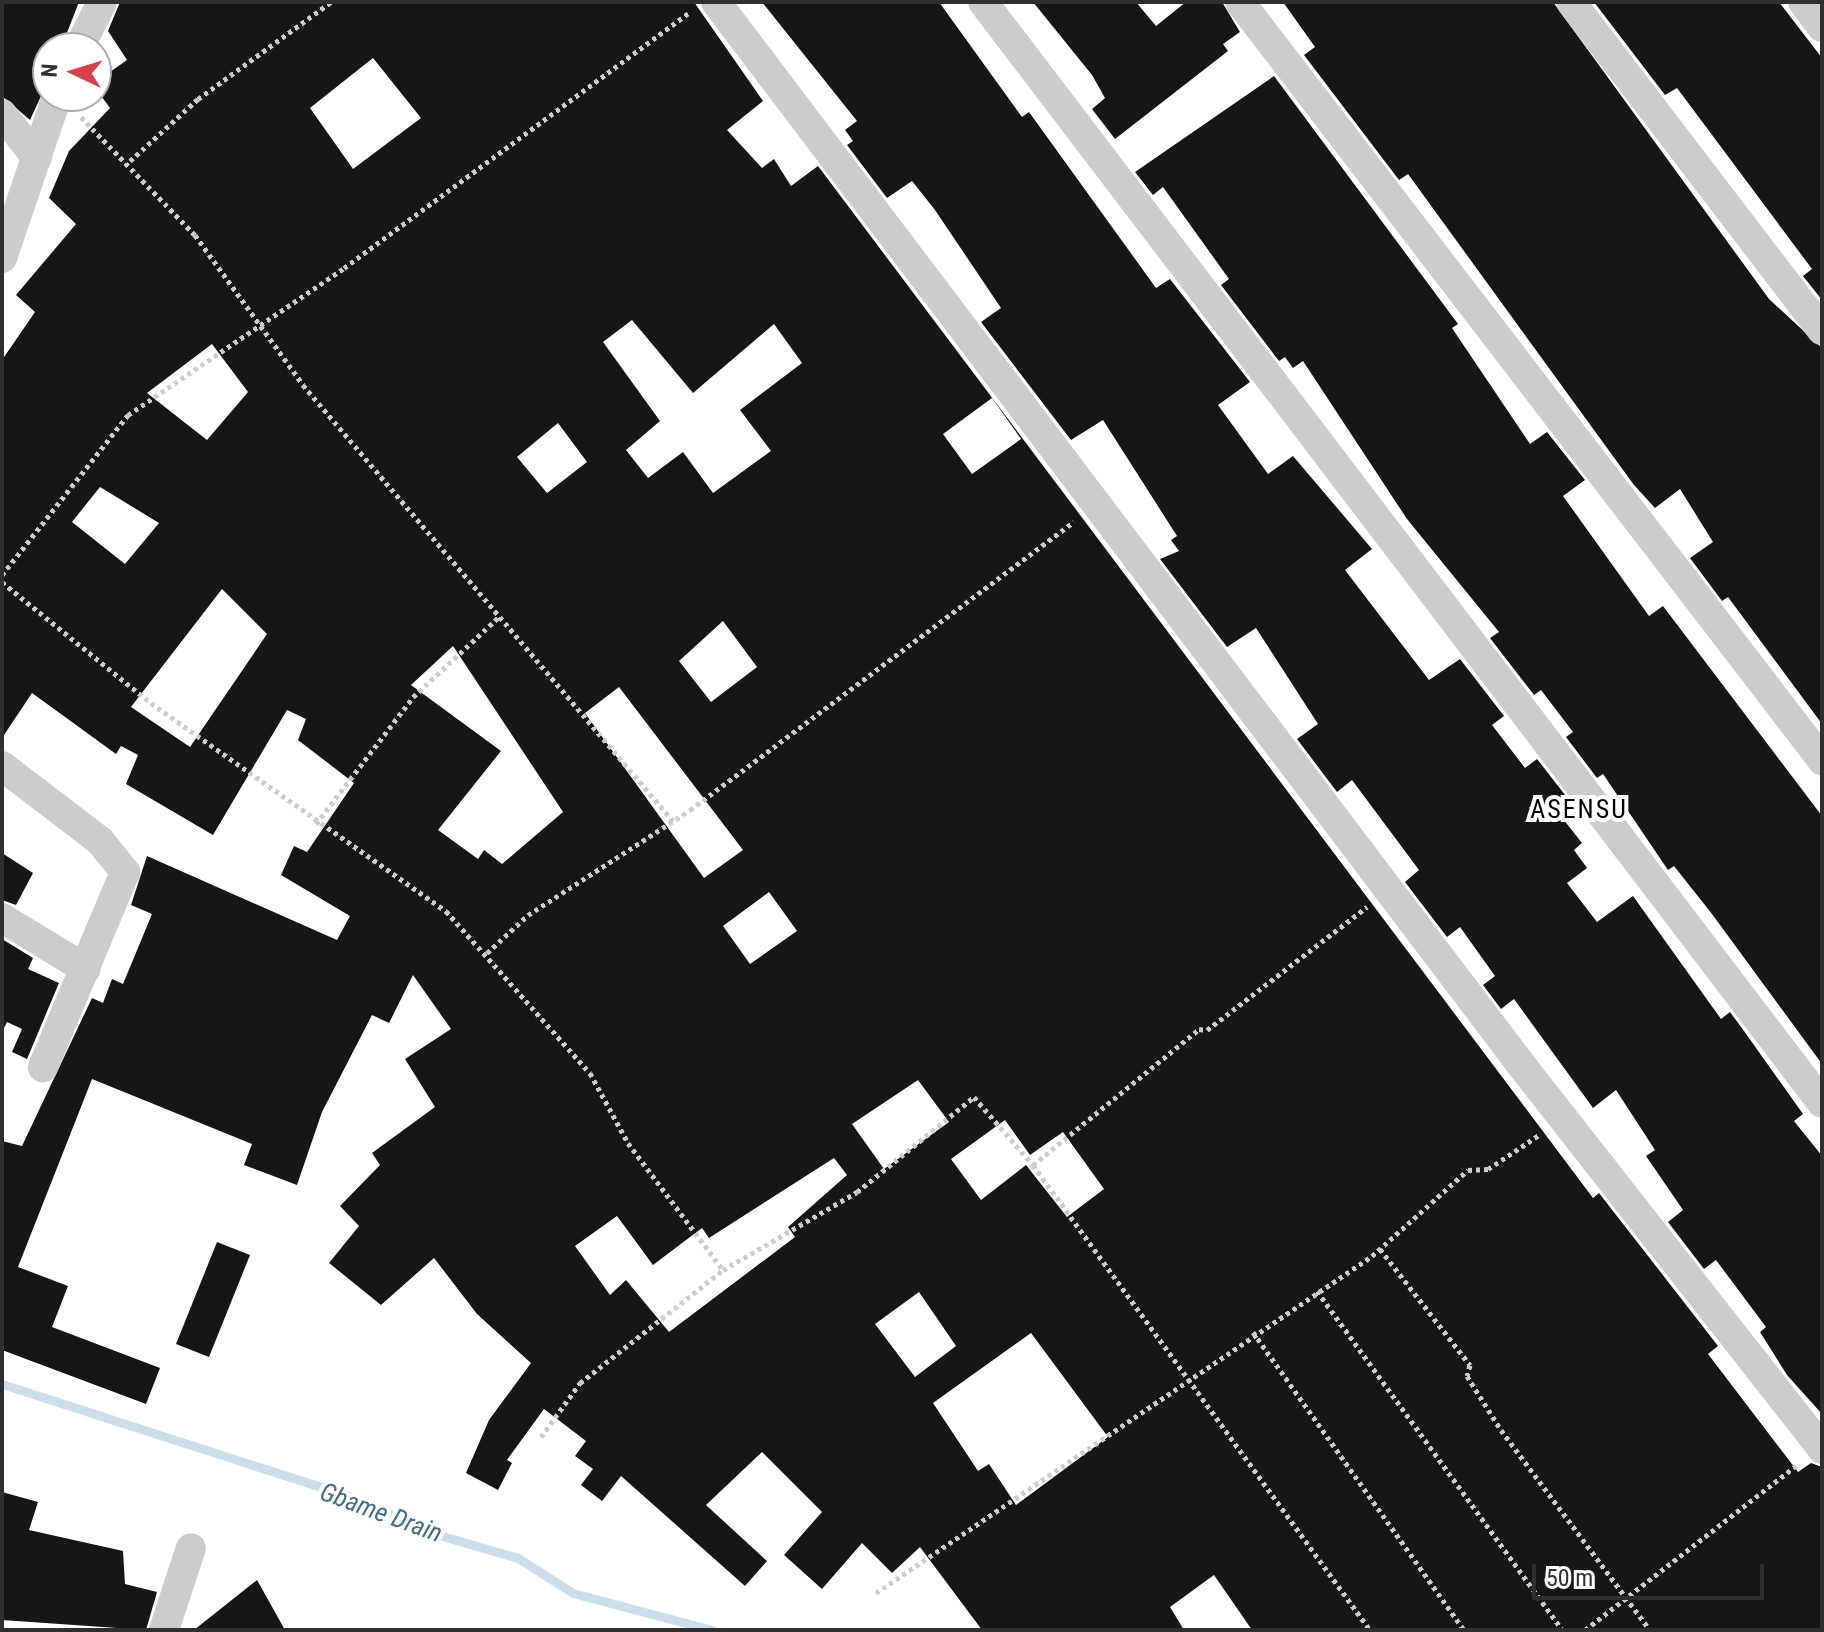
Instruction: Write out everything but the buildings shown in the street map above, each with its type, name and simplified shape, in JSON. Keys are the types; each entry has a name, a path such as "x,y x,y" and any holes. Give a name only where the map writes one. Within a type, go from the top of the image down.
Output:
{"street":[{"path":"87,32 102,2"},
{"path":"716,2 1563,1119 1822,1449"},
{"path":"983,2 1822,1103"},
{"path":"1240,2 1822,760"},
{"path":"1571,2 1822,330"},
{"path":"1803,2 1822,27"},
{"path":"2,258 52,112"},
{"path":"2,114 37,158"},
{"path":"2,766 122,860 125,872 43,1067"},
{"path":"2,918 86,969"},
{"path":"164,1630 191,1548"}],"path":[{"path":"130,161 198,99 331,2"},
{"path":"2,575 128,415 255,322 344,268 704,2"},
{"path":"75,112 130,161 195,235 255,322 673,821"},
{"path":"487,953 616,851 673,821 1098,503"},
{"path":"2,582 316,824 446,911 487,953 590,1073 628,1143 723,1270"},
{"path":"316,824 413,697 500,616"},
{"path":"1033,1165 1199,1029 1207,1030 1389,890"},
{"path":"541,1437 580,1383 723,1270 857,1192 974,1097 1033,1165 1370,1630"},
{"path":"876,1593 1185,1377 1380,1249 1468,1170 1488,1169 1563,1119"},
{"path":"1380,1249 1470,1365 1467,1376 1501,1430 1650,1630"},
{"path":"1317,1291 1562,1630"},
{"path":"1253,1332 1464,1630"},
{"path":"1585,1630 1822,1449"}],"waterway":[{"name":"Gbame Drain","path":"2,1384 357,1499 432,1533 518,1558 573,1593 712,1630"}],"district":[{"name":"ASENSU","path":"1579,810"}]}
